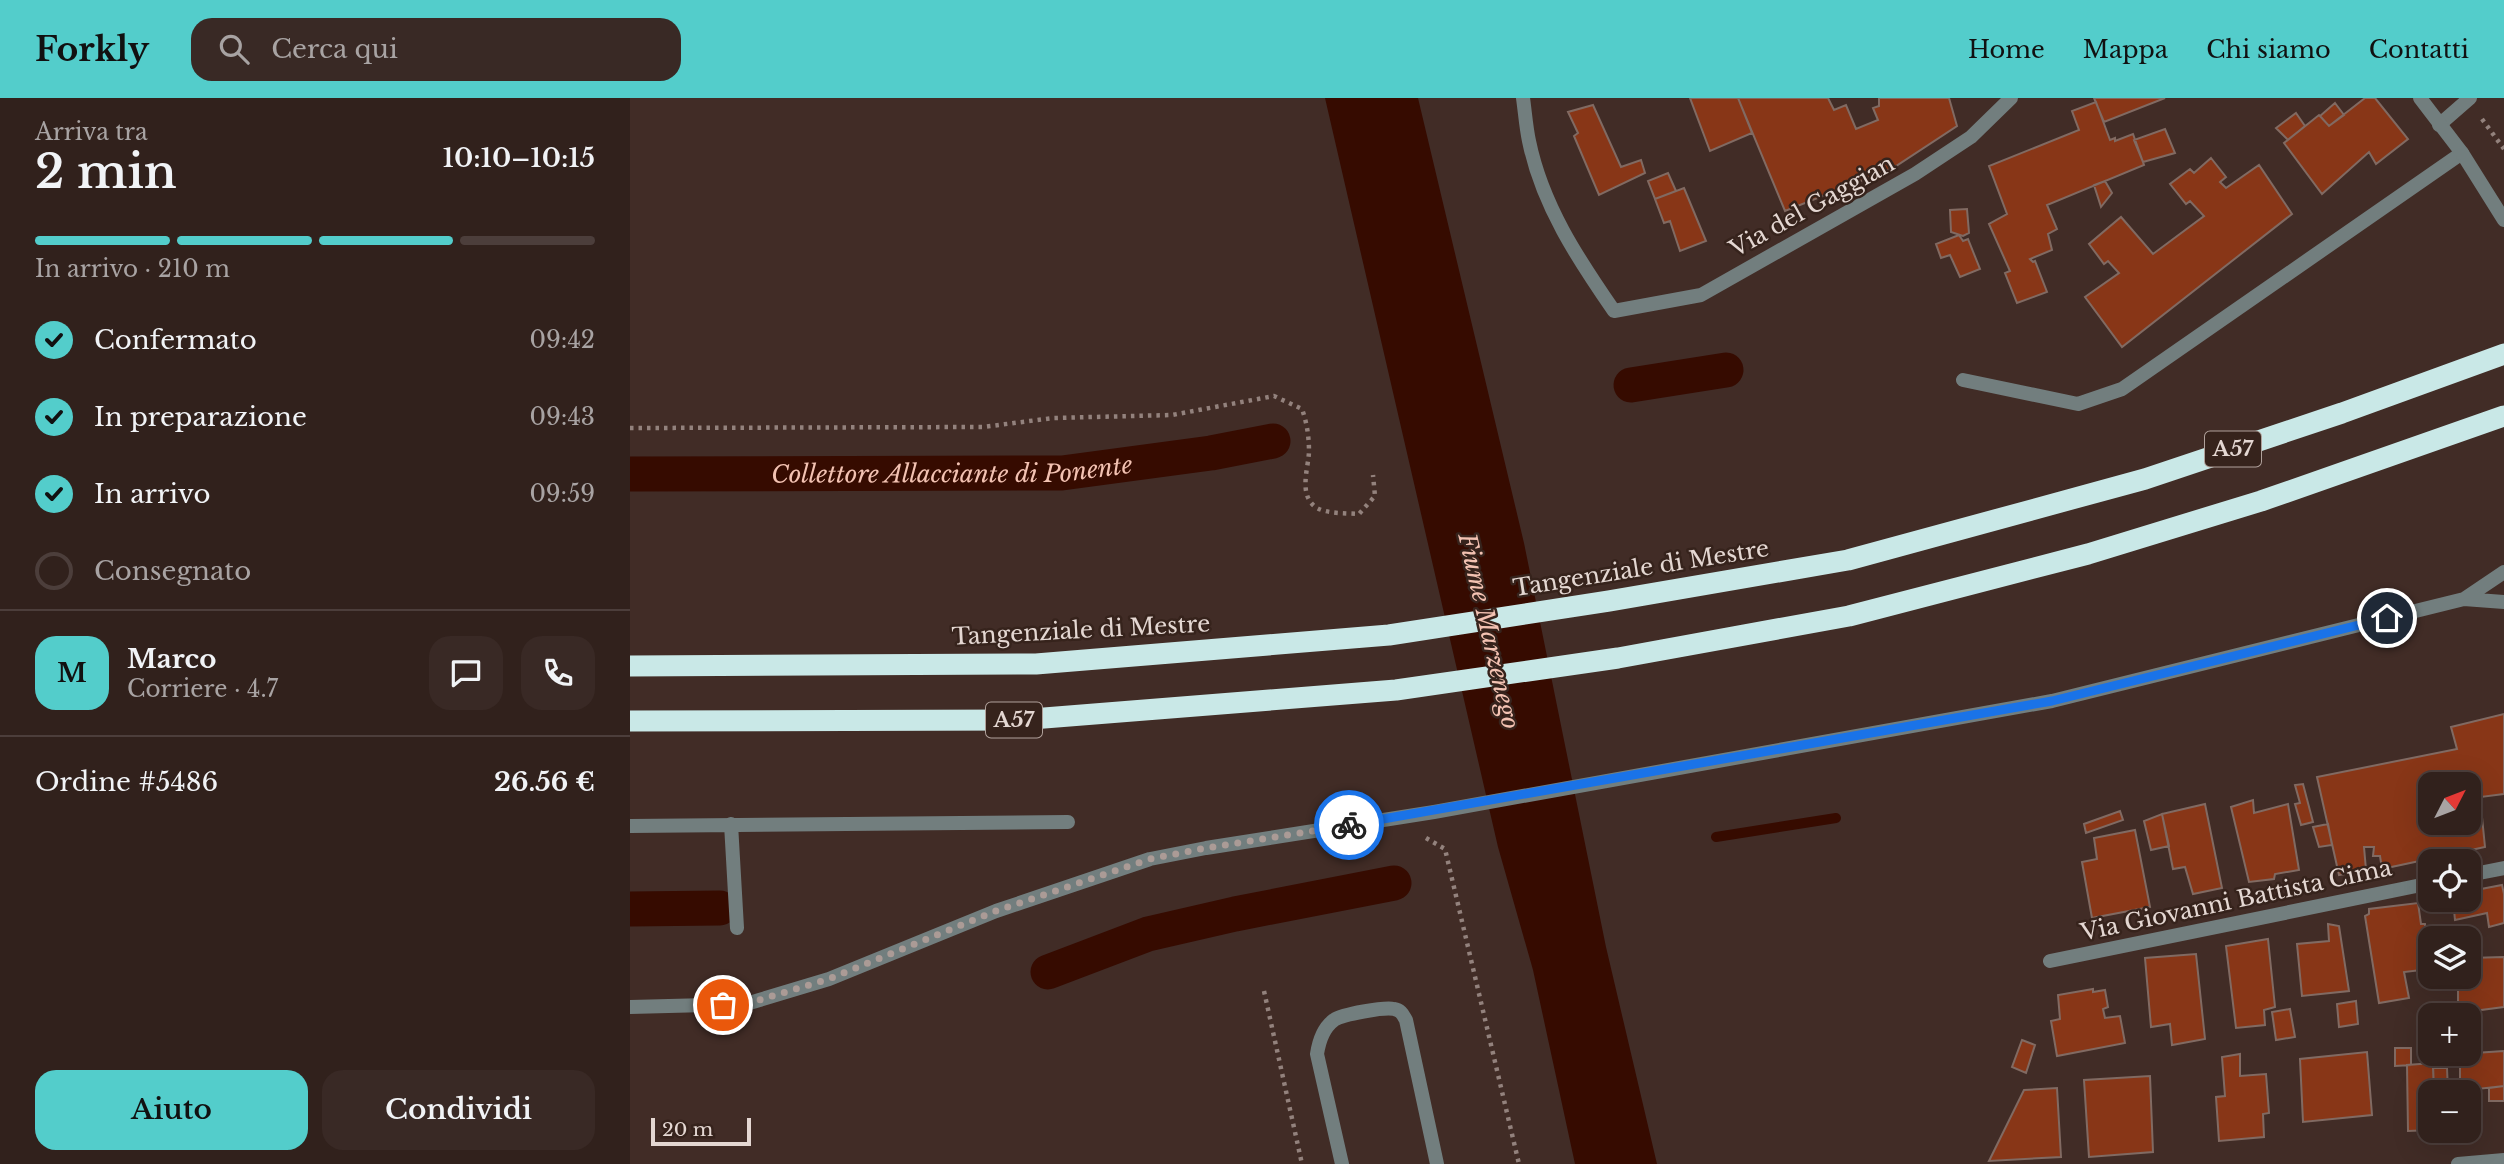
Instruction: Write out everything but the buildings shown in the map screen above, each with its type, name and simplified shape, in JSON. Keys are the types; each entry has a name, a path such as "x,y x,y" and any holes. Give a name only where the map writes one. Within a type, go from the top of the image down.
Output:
{"highway":[{"name":"Tangenziale di Mestre","path":"630,666 1036,664 1389,635 1609,601 1848,560 2145,479 2504,354"},
{"name":"A57","path":"630,721 1018,720 1396,690 1618,658 1849,616 2088,554 2261,501 2504,416"}],"street":[{"name":"Via del Gaggian","path":"1523,98 1529,142 1550,206 1578,260 1614,311 1701,295 1915,174 1971,136 2011,98"},
{"path":"2420,98 2462,153 2504,220"},
{"path":"2439,125 2469,99"},
{"path":"1963,380 2078,404 2122,389 2462,153"},
{"path":"2464,599 2504,572"},
{"path":"630,1007 746,1004 829,979 996,911 1150,859 1434,812 2052,701 2464,599 2504,601"},
{"path":"630,826 1068,822"},
{"path":"731,824 737,928"},
{"path":"2481,873 2504,868"},
{"name":"Via Giovanni Battista Cima","path":"2050,961 2418,886"},
{"path":"1342,1164 1317,1054 1320,1038 1335,1019 1345,1015 1393,1009 1406,1020 1437,1164"},
{"path":"2458,1164 2504,1160"}],"path":[{"path":"2469,99 2504,149"},
{"path":"630,428 983,427 1053,418 1172,415 1274,396 1302,409 1307,426 1309,452 1305,482 1308,500 1318,509 1359,514 1375,496 1373,475"},
{"path":"1394,818 1445,849 1519,1164"},
{"path":"1264,991 1302,1164"}],"water":[{"name":"Fiume Marzenego","path":"1325,98 1418,98 1524,543 1606,947 1657,1164 1575,1164 1533,970 1498,847"}],"waterway":[{"name":"Collettore Allacciante di Ponente","path":"1631,385 1726,370"},
{"name":"Collettore Allacciante di Ponente","path":"630,474 1062,473 1211,453 1273,441"},
{"path":"1716,837 1836,818"},
{"path":"1048,972 1148,934 1394,883"},
{"path":"630,909 720,908"}],"way so far":[{"path":"723,1005 746,1004 829,979 996,911 1150,859 1349,825"}],"route":[{"path":"1349,825 2052,701 2387,618"}]}
